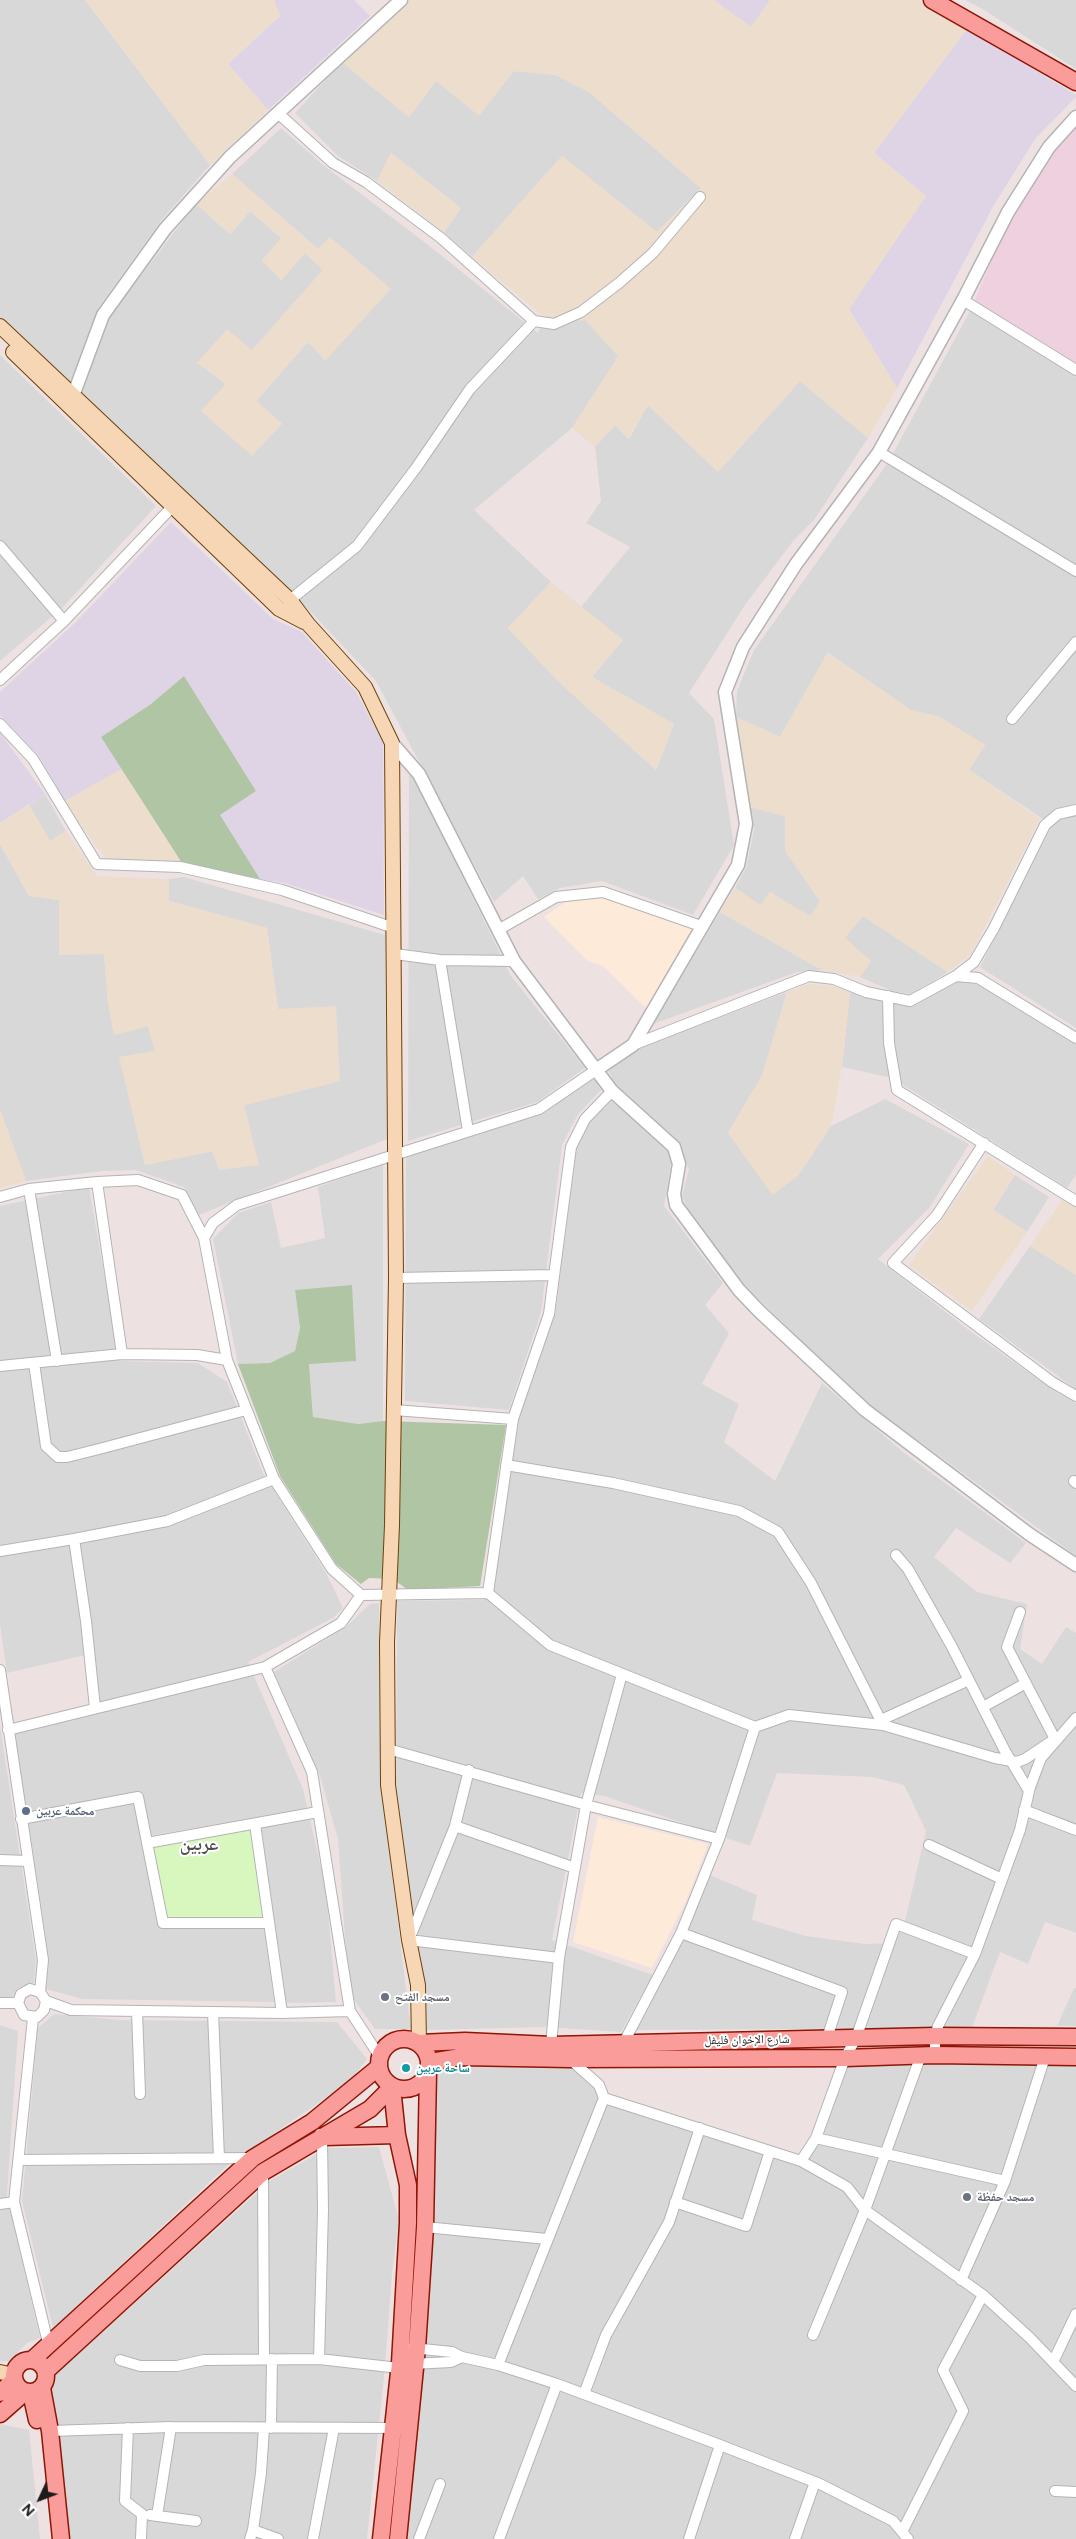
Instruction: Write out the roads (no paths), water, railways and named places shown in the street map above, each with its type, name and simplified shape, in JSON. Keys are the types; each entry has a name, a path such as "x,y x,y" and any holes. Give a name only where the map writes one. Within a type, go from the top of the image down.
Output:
{"main road":[{"path":"932,0 1076,82"},
{"path":"0,326 173,506 279,609 308,624"},
{"path":"0,339 290,600 308,624 365,687 392,742 396,1278 387,1642 388,1785 408,1940 418,1986 419,2043"},
{"name":"شارع الإخوان فليفل","path":"419,2043 457,2040 551,2045 935,2036 1076,2037"},
{"path":"50,2539 39,2430 21,2383 22,2362 32,2360 49,2347 254,2158 312,2122 379,2062 385,2047 401,2039 419,2043 426,2051 429,2068 425,2227 406,2358"},
{"name":"شارع الإخوان فليفل","path":"429,2068 461,2057 570,2059 845,2058 928,2055 1076,2057"},
{"path":"379,2062 381,2075 392,2087 406,2090 416,2088 423,2082 429,2068"},
{"path":"392,2087 396,2135 408,2184 406,2358 401,2428 398,2539"},
{"path":"46,2371 263,2172 370,2109 392,2087"},
{"path":"322,2137 396,2135"},
{"path":"0,2393 21,2383 47,2377 46,2371 38,2362 32,2360"},
{"path":"0,2414 21,2383"},
{"path":"21,2383 50,2431 61,2539"},
{"path":"381,2539 401,2428"}],"street":[{"path":"71,401 103,315 165,229 230,157 401,0"},
{"path":"278,114 333,163 366,182 441,238 534,321 554,324 580,312 604,295 653,253 700,197"},
{"path":"633,1045 738,865 746,824 725,692 743,647 796,564 879,452 963,300 1008,212 1049,147 1076,117"},
{"path":"963,300 1076,370"},
{"path":"290,600 357,546 416,468 470,389 534,321"},
{"path":"879,452 1076,571"},
{"path":"0,680 64,621 173,506"},
{"path":"0,546 64,621"},
{"path":"1012,719 1076,642"},
{"path":"0,724 33,759 98,864 190,869 282,890 394,928"},
{"path":"392,742 418,774 514,961 612,1091 674,1147 679,1164 674,1194 676,1205 739,1290 758,1311 866,1410 1029,1534 1076,1565"},
{"path":"204,1238 213,1223 237,1205 539,1109 633,1045 808,976 834,979 866,992 910,1001 956,976 974,962 994,928 1045,826 1058,814 1076,810"},
{"path":"498,930 556,897 603,892 701,926"},
{"path":"395,954 440,960 514,961"},
{"path":"440,960 468,1131"},
{"path":"956,976 978,978 1076,1038"},
{"path":"888,996 889,1043 897,1090 1076,1201"},
{"path":"488,1593 513,1419 549,1314 571,1148 585,1119 612,1091"},
{"path":"984,1143 937,1216 893,1263 1052,1382 1076,1396"},
{"path":"0,1197 29,1189 138,1180 182,1195 204,1238 226,1360 274,1479 332,1569 361,1595 488,1593 550,1644 755,1727 789,1715 882,1723 995,1758 1017,1762 1026,1760 1055,1739"},
{"path":"97,1182 122,1354"},
{"path":"29,1189 57,1361"},
{"path":"396,1278 554,1275"},
{"path":"0,1366 122,1354 197,1355 226,1360"},
{"path":"34,1363 46,1446 58,1457 67,1457 117,1445 246,1410"},
{"path":"394,1410 513,1419"},
{"path":"506,1465 613,1483 739,1511 778,1532 812,1582 882,1723"},
{"path":"0,1551 74,1540 167,1521 274,1479"},
{"path":"74,1540 86,1621 95,1708"},
{"path":"896,1555 908,1569 1029,1791"},
{"path":"8,1730 265,1667 342,1623 361,1595"},
{"path":"1020,1612 1007,1646 1055,1739"},
{"path":"265,1667 312,1772 350,2011 379,2062"},
{"path":"0,1670 43,1960 44,2010 33,2018 14,2202 49,2347"},
{"path":"551,2045 559,1958 586,1805 622,1674"},
{"path":"882,1723 970,1680"},
{"path":"983,1707 1026,1682"},
{"path":"813,2335 866,2210 886,2154 935,2036 975,1954 1020,1830 1029,1791 1041,1758 1055,1739 1076,1718"},
{"path":"624,2044 681,1933 719,1839 755,1727"},
{"path":"388,1749 469,1770 586,1805 719,1839"},
{"path":"469,1770 455,1826 408,1940 559,1958"},
{"path":"21,1819 138,1797 164,1922 269,1923"},
{"path":"1024,1810 1076,1830"},
{"path":"147,1842 318,1812"},
{"path":"255,1824 282,2014"},
{"path":"455,1826 575,1868"},
{"path":"929,1845 1002,1879"},
{"path":"0,1860 28,1861"},
{"path":"801,2161 816,2138 845,2058 856,2038 896,1924 975,1954"},
{"path":"681,1933 842,1992 827,2038"},
{"path":"33,2018 24,2015 18,2003 21,1994 25,1991 35,1990 71,2010 282,2014 350,2011"},
{"path":"0,2002 18,2003"},
{"path":"137,2011 140,2094"},
{"path":"213,2012 219,2158"},
{"path":"961,2280 1005,2181 1045,2057"},
{"path":"498,2365 604,2098 599,2085 570,2059"},
{"path":"604,2098 801,2161 847,2187 866,2210 982,2295 1076,2386"},
{"path":"312,2122 322,2137 323,2210 318,2360"},
{"path":"584,2394 606,2335 669,2222 700,2128"},
{"path":"816,2138 1005,2181"},
{"path":"675,2202 746,2226 770,2151"},
{"path":"19,2160 254,2158"},
{"path":"263,2172 268,2359 267,2428 252,2535 278,2539"},
{"path":"0,2204 14,2202"},
{"path":"425,2227 547,2239"},
{"path":"120,2360 140,2366 177,2366 204,2360 406,2358 452,2352 558,2384 815,2482 892,2521 905,2536 963,2411 943,2370 982,2295"},
{"path":"1053,2362 1076,2314"},
{"path":"406,2358 451,2362 462,2356"},
{"path":"498,2539 558,2384"},
{"path":"50,2431 171,2427 401,2428"},
{"path":"157,2516 171,2427"},
{"path":"128,2428 125,2501 142,2514 196,2521"},
{"path":"313,2539 334,2428"},
{"path":"689,2539 720,2445"},
{"path":"795,2539 815,2482"},
{"path":"419,2539 440,2484"},
{"path":"1055,2491 1076,2492"},
{"path":"141,2539 142,2514"}],"place":[{"name":"محكمة عربين","path":"26,1811"},
{"name":"مسجد الفتح","path":"385,1997"},
{"name":"ساحة عربين","path":"406,2068"},
{"name":"مسجد حفظة","path":"967,2197"}],"district":[{"name":"عربين","path":"199,1845"}]}
